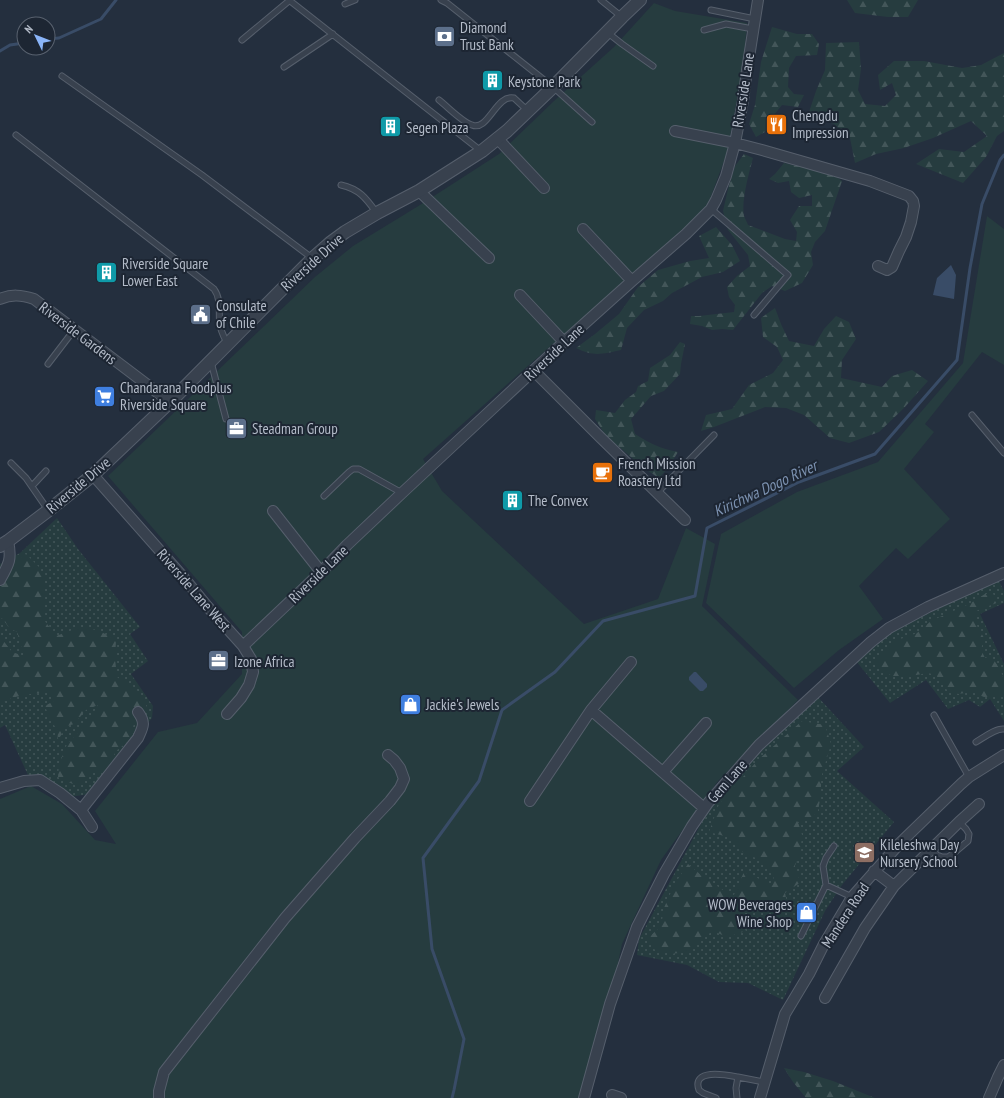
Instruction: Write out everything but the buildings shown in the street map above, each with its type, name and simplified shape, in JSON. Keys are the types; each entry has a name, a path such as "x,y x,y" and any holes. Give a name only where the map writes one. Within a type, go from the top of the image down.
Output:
{"street":[{"name":"Riverside Drive","path":"4,543 93,475 170,402 313,258 330,243 345,232 419,191 482,151 528,111 640,0"},
{"name":"Riverside Lane","path":"243,646 402,493 564,342 686,234 711,208 726,176 734,142 743,100 758,0"},
{"path":"675,131 734,142 870,181 909,196 913,201 914,206 906,237 898,251 892,267 887,270 878,266"},
{"path":"497,138 544,188"},
{"path":"419,191 489,258"},
{"path":"583,229 632,281"},
{"name":"Riverside Gardens","path":"0,300 14,295 24,296 34,300 170,402"},
{"path":"520,295 564,342"},
{"path":"534,371 594,432 685,520"},
{"name":"Riverside Lane West","path":"93,475 243,646 251,660 253,672 249,685 241,698 226,714"},
{"path":"273,511 321,572"},
{"path":"0,580 8,567 11,553 4,543"},
{"name":"Gem Lane","path":"584,1098 610,1004 637,927 664,874 704,808 759,745 871,642 889,628 928,607 1004,573"},
{"path":"530,801 591,710 631,662"},
{"path":"591,710 704,808"},
{"path":"81,810 138,738 143,727 143,719 138,712"},
{"path":"663,772 706,723"},
{"path":"159,1098 159,1091 164,1072 285,918 400,788 404,778 400,768 388,755"},
{"name":"Mandera Road","path":"760,1098 785,1014 852,897 900,843 969,777 1004,755"},
{"path":"0,788 24,781 40,780 60,793 81,810 92,826"},
{"path":"825,998 865,928 894,886 979,804"},
{"path":"874,871 894,886"},
{"path":"990,1098 1004,1065"}],"lane":[{"path":"242,40 290,0 482,151"},
{"path":"345,4 355,0"},
{"path":"441,0 447,3 553,87 592,122"},
{"path":"601,0 622,17"},
{"path":"711,10 754,24"},
{"path":"704,30 726,24 754,24"},
{"path":"607,32 653,66"},
{"path":"284,67 333,34"},
{"path":"62,76 202,175 313,258"},
{"path":"439,100 466,122 474,126 484,122 501,103 508,98 514,98 528,111"},
{"path":"16,135 214,289 219,298 220,325 228,344"},
{"path":"341,184 360,193 368,200 377,213"},
{"path":"711,208 788,275 754,315"},
{"path":"48,364 74,330"},
{"path":"211,361 226,419"},
{"path":"972,415 1004,453"},
{"path":"657,493 714,435"},
{"path":"11,464 26,478 49,510"},
{"path":"324,496 353,469 359,469 402,493"},
{"path":"32,486 46,471"},
{"path":"934,715 969,777"},
{"path":"976,742 1002,728 1004,729"},
{"path":"931,849 937,855 948,857 968,841 969,834 959,822"},
{"path":"801,936 826,885 823,866 826,858 834,846"},
{"path":"826,885 852,897"},
{"path":"716,1098 703,1093 697,1086 698,1082 706,1075 711,1074 738,1077 764,1082"},
{"path":"737,1098 736,1088 738,1077"}],"green space":[{"path":"847,0 918,0 908,17 888,17 855,13"},
{"path":"654,3 675,11 747,23 743,67 727,153 707,207 634,274 423,459 442,491 584,624 658,599 686,528 715,544 702,606 798,700 718,781 661,860 622,944 590,1098 0,1098 0,799 31,786 62,804 95,840 116,844 95,811 158,732 197,723 242,674 242,632 108,476 315,277 353,246 499,154 554,101 614,47"},
{"path":"772,27 797,34 812,34 819,44 817,55 796,56 789,68 788,87 794,94 804,95 798,107 782,105 773,116 765,132 756,137 749,124 755,105 761,62"},
{"path":"859,42 861,69 858,90 865,104 885,106 896,95 892,83 880,90 878,75 894,61 924,61 962,68 981,65 1004,53 1004,131 997,136 986,157 963,183 916,164 939,149 964,152 987,136 971,121 933,138 904,148 876,154 855,163 850,138 834,124 808,115 825,70 826,43"},
{"path":"744,154 753,158 746,187 743,210 748,225 785,239 796,241 797,232 790,220 799,206 812,206 812,195 799,198 791,192 789,181 778,183 769,179 784,163 833,174 842,181 825,231 815,242 811,252 813,265 802,283 785,291 772,286 762,293 733,330 712,330 702,326 690,324 691,316 734,312 735,305 729,297 727,287 737,276 750,266 748,255 728,230 723,211 735,166"},
{"path":"987,216 1004,229 1004,365 982,352 925,424 934,432 904,469 950,519 908,559 896,548 859,586 883,619 839,650 794,688 706,603 721,534 797,492 878,462 963,363"},
{"path":"716,227 732,245 740,261 723,272 702,277 672,293 663,301 644,310 627,328 621,350 593,354 576,348 619,314 638,287 658,270 690,261 709,258 699,236"},
{"path":"775,308 789,341 814,346 824,329 836,316 849,322 856,339 842,360 841,378 882,387 892,376 912,370 928,381 904,408 879,432 849,443 830,438 804,415 786,408 765,407 701,431 706,415 732,409 749,385 773,373 783,360 777,347 763,337 761,318"},
{"path":"680,342 685,344 680,374 664,391 651,396 631,419 635,434 655,445 678,452 668,468 659,478 645,469 608,439 595,419 596,410 615,413 625,400 636,392 638,386 648,381 650,368 670,355"},
{"path":"57,518 78,549 140,627 130,634 148,661 131,674 153,706 152,718 90,794 69,797 43,778 28,775 5,725 0,728 0,564 20,553"},
{"path":"26,554 40,568 45,583 44,620 56,636 78,628 98,630 116,640 115,659 117,677 139,692 148,709 134,707 135,719 130,740 116,751 106,771 93,771 79,787 58,777 59,765 67,744 88,722 98,705 86,710 74,724 67,726 58,740 57,730 49,717 45,706 57,699 50,692 16,697 0,705 0,639 2,639 12,652 24,656 17,632 9,628 3,619 0,618 0,596 2,587 0,583 0,571"},
{"path":"998,579 1004,591 1004,603 980,614 1004,664 1004,721 990,699 980,707 969,700 948,709 926,680 890,703 856,661 891,632"},
{"path":"985,594 993,594 999,602 976,611 977,626 984,638 981,650 985,658 991,656 1000,670 1004,680 1003,696 984,697 972,692 958,694 947,690 936,675 928,673 910,676 893,676 886,673 875,662 895,641 917,633 931,621 969,604"},
{"path":"817,696 864,747 837,771 894,822 842,885 825,911 783,1000 748,983 719,982 687,965 637,955 639,939 708,811 729,783 759,750"},
{"path":"802,721 825,725 831,744 821,778 821,794 818,811 811,819 798,822 802,835 800,853 794,868 801,882 785,893 788,908 780,918 748,901 735,921 746,931 727,937 713,931 698,941 686,952 671,954 655,950 647,939 661,926 664,908 674,885 688,864 733,897 744,872 773,885 774,873 757,858 745,855 732,838 709,832 719,804 758,760"},
{"path":"784,1068 804,1072 833,1081 875,1098 806,1098"}],"water":[{"path":"951,265 956,275 954,299 933,295 937,278"},
{"path":"696,672 707,684 707,687 703,691 700,691 689,680 689,677"}],"waterway":[{"path":"56,38 101,19 116,0"},
{"path":"0,51 10,45 16,44"},
{"name":"Kirichwa Dogo River","path":"452,1098 464,1039 432,949 423,858 479,781 502,710 555,672 603,621 695,596 707,528 799,482 875,454 957,360 970,268 982,204 1000,160 1004,155"}],"place":[{"name":"Diamond Trust Bank","path":"444,36"},
{"name":"Keystone Park","path":"492,81"},
{"name":"Chengdu Impression","path":"777,124"},
{"name":"Segen Plaza","path":"391,127"},
{"name":"Riverside Square Lower East","path":"107,272"},
{"name":"Consulate of Chile","path":"201,314"},
{"name":"Chandarana Foodplus Riverside Square","path":"105,396"},
{"name":"Steadman Group","path":"236,428"},
{"name":"French Mission Roastery Ltd","path":"602,472"},
{"name":"The Convex","path":"513,500"},
{"name":"Izone Africa","path":"218,661"},
{"name":"Jackie's Jewels","path":"410,704"},
{"name":"Kileleshwa Day Nursery School","path":"865,853"},
{"name":"WOW Beverages Wine Shop","path":"807,913"}]}
